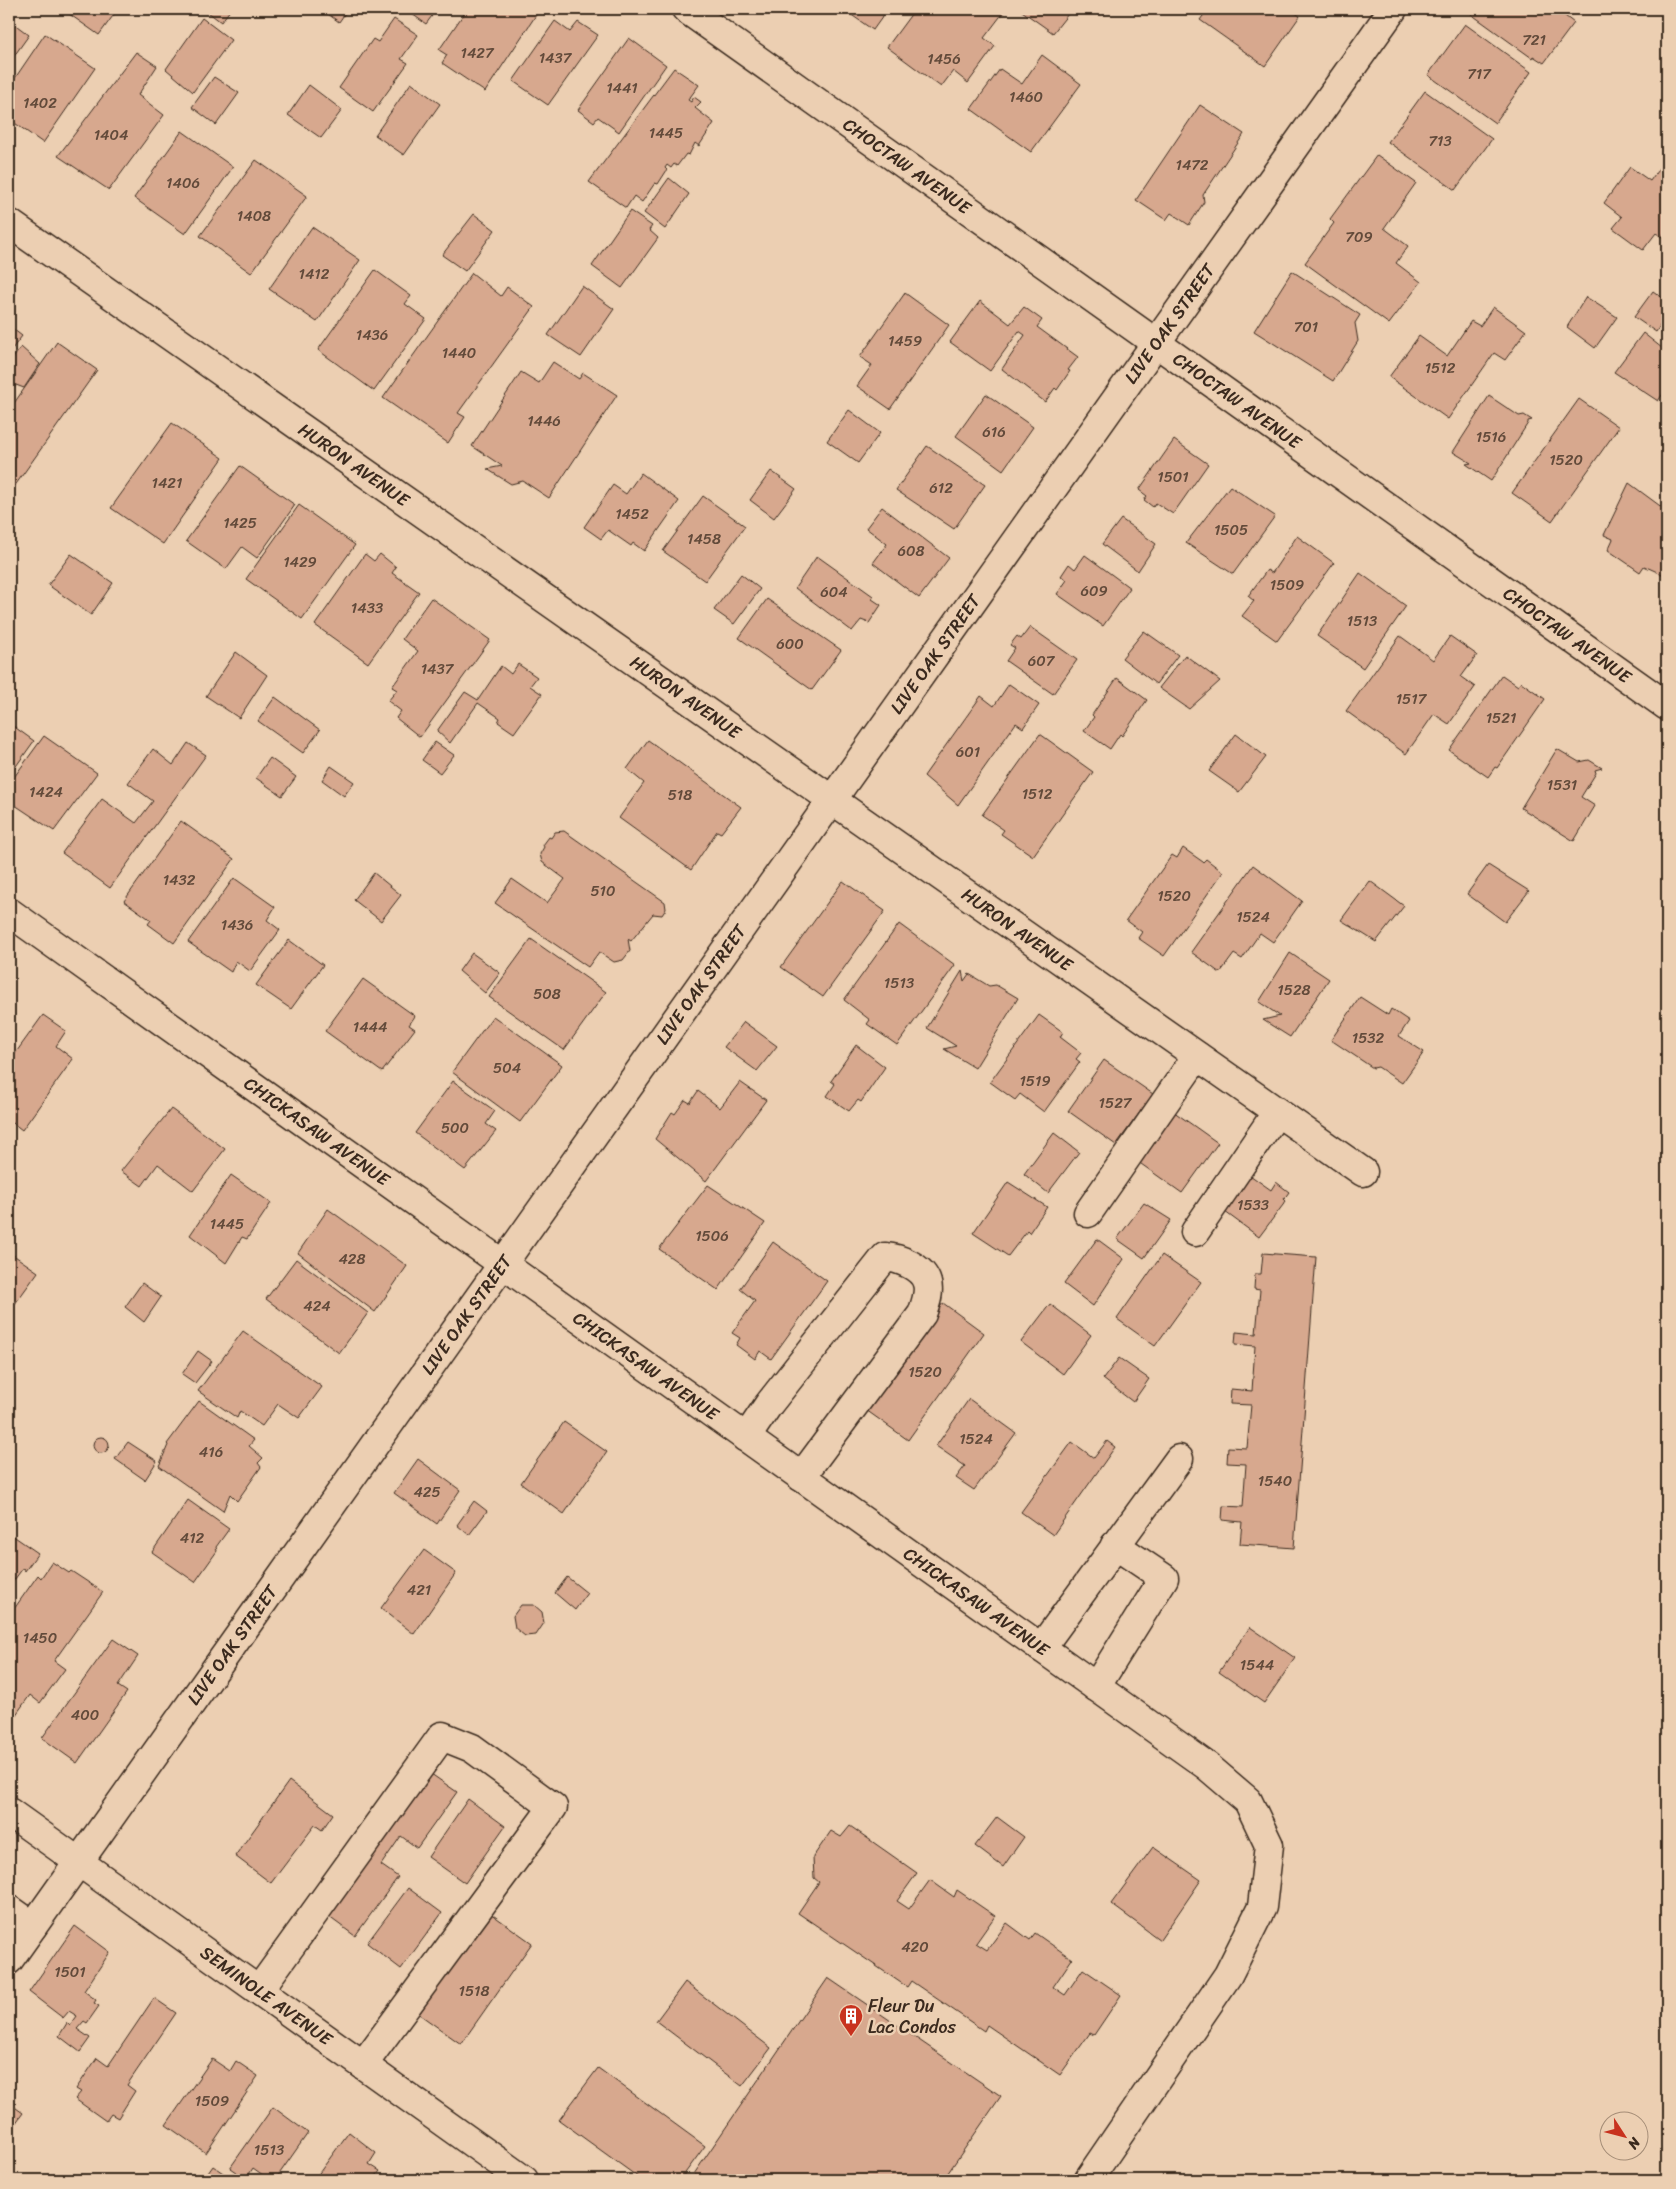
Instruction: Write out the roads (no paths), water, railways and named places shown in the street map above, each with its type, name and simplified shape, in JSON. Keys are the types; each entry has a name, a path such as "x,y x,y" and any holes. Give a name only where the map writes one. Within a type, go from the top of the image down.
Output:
{"street":[{"name":"CHOCTAW AVENUE","path":"686,9 1667,706"},
{"name":"LIVE OAK STREET","path":"9,1960 1393,9"},
{"name":"HURON AVENUE","path":"9,223 1363,1172"},
{"name":"CHICKASAW AVENUE","path":"9,912 1207,1766 1248,1801 1269,1845 1262,1908 1232,1966 1088,2180"},
{"path":"1088,1213 1197,1056"},
{"path":"1195,1232 1277,1112"},
{"path":"746,1438 769,1404 885,1257 898,1258 918,1270 927,1282 927,1298 922,1314 801,1477"},
{"path":"1041,1648 1179,1459"},
{"path":"1096,1687 1164,1578 1116,1545"},
{"path":"259,1990 442,1736 472,1748 553,1807 363,2065"},
{"name":"SEMINOLE AVENUE","path":"9,1812 524,2180"},
{"path":"9,1909 33,1926"}],"place":[{"name":"Fleur Du Lac Condos","path":"851,2037"}]}
